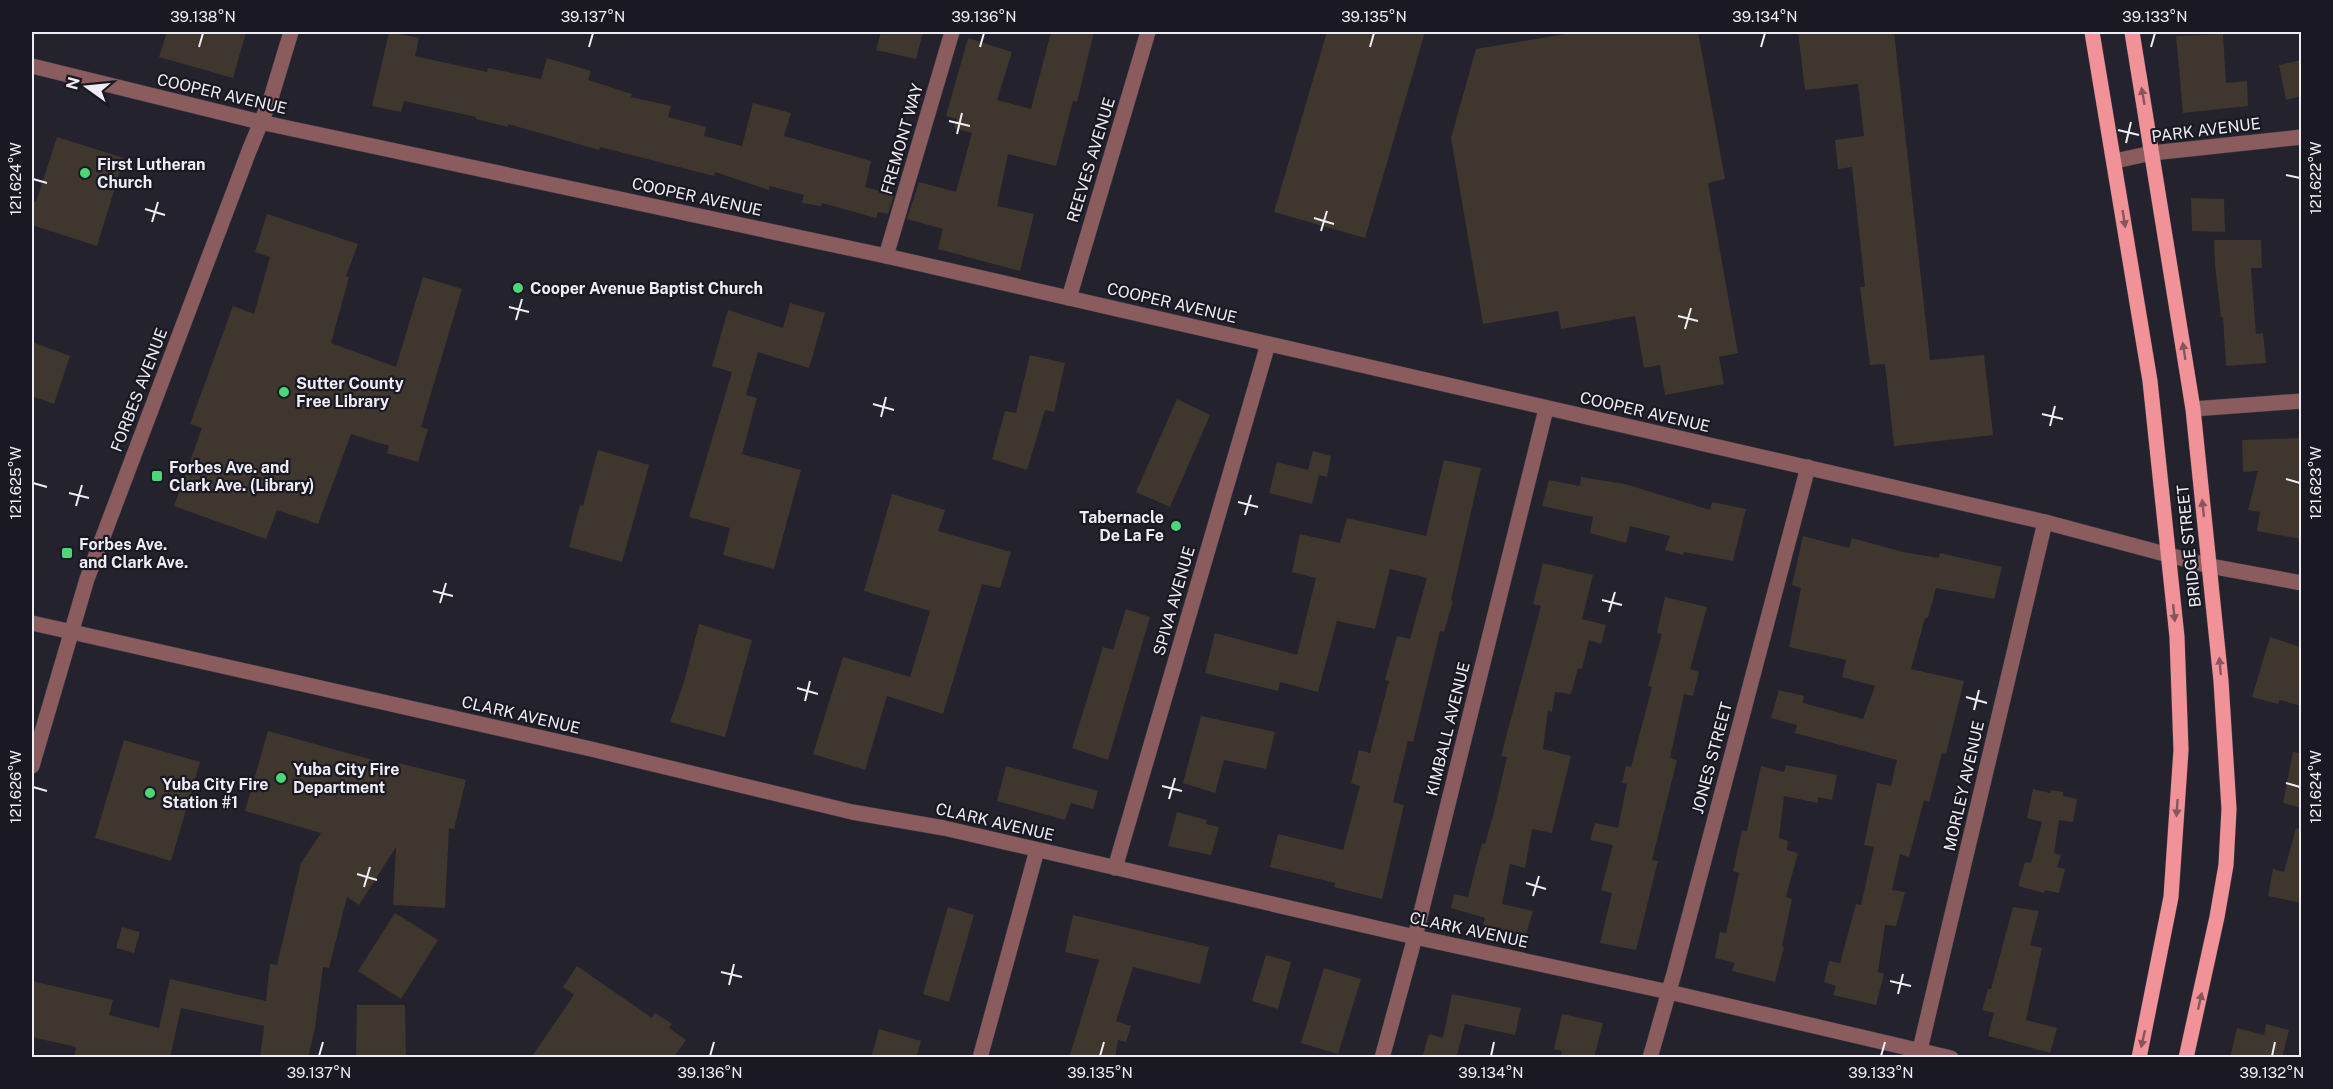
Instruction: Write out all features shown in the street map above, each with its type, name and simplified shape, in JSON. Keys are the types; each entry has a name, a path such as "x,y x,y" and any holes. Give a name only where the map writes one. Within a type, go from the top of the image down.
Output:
{"main road":[{"name":"BRIDGE STREET","path":"2092,32 2150,381 2176,637 2181,750 2171,897 2139,1058"},
{"name":"BRIDGE STREET","path":"2132,32 2193,409 2221,681 2229,810 2226,865 2217,917 2186,1058"}],"street":[{"name":"FORBES AVENUE","path":"32,766 70,632 106,525 271,98 291,32"},
{"name":"FREMONT WAY","path":"886,256 952,32"},
{"name":"REEVES AVENUE","path":"1069,298 1148,32"},
{"name":"COOPER AVENUE","path":"32,66 260,122 886,256 2045,522 2210,566 2301,583"},
{"name":"PARK AVENUE","path":"2115,161 2152,153 2301,137"},
{"name":"SPIVA AVENUE","path":"1115,868 1268,344"},
{"path":"2193,409 2301,400"},
{"name":"KIMBALL AVENUE","path":"1382,1058 1415,937 1546,409"},
{"name":"JONES STREET","path":"1650,1058 1808,467"},
{"name":"MORLEY AVENUE","path":"1919,1054 2045,522"},
{"name":"CLARK AVENUE","path":"32,623 591,749 852,812 944,828 1415,937 1669,992 1919,1054 1951,1058"},
{"path":"980,1058 1036,850"}],"building":[{"path":"167,32 246,32 233,78 159,57"},
{"path":"389,32 419,38 415,56 487,72 488,68 541,79 547,58 591,71 588,80 632,94 631,97 671,106 668,117 706,127 704,136 742,146 753,103 791,113 784,136 871,161 865,187 894,195 888,214 878,212 876,218 822,203 821,206 802,203 804,195 770,186 769,190 715,172 714,176 600,147 599,150 508,124 508,127 476,119 476,117 404,101 401,112 372,106"},
{"path":"881,32 923,32 916,59 876,50"},
{"path":"1051,32 1094,32 1077,102 1073,101 1056,166 1008,154 997,206 1034,214 1020,271 938,249 943,229 907,219 919,182 956,192 972,133 954,128 957,119 946,116 968,38 1012,52 997,100 1031,109"},
{"path":"1327,32 1425,32 1365,238 1274,212"},
{"path":"1577,32 1698,32 1725,179 1708,183 1738,353 1719,357 1724,384 1665,395 1660,365 1644,368 1635,316 1561,329 1558,311 1483,324 1451,138 1476,49"},
{"path":"1798,32 1894,32 1930,360 1984,355 1993,435 1894,446 1885,364 1870,365 1860,287 1865,287 1852,167 1838,169 1835,140 1864,136 1858,84 1805,90"},
{"path":"2223,34 2226,83 2247,81 2248,106 2183,113 2176,36"},
{"path":"2301,60 2301,96 2286,100 2279,65"},
{"path":"57,137 124,158 97,246 32,225 32,200 36,202"},
{"path":"2191,198 2224,199 2225,232 2192,231"},
{"name":"Sutter County Free Library","path":"267,214 358,244 346,276 349,277 331,343 396,367 423,277 462,289 421,427 428,429 418,462 387,453 389,446 351,434 318,524 277,510 266,539 174,506 202,428 190,424 233,306 254,314 270,257 255,252"},
{"path":"2214,240 2261,240 2262,268 2251,268 2256,334 2263,333 2266,363 2226,366"},
{"path":"790,303 825,313 809,368 758,352 746,395 757,398 742,454 801,470 774,569 723,555 730,528 689,517 732,372 712,366 728,310 783,328"},
{"path":"32,342 70,356 54,404 32,396"},
{"path":"1030,355 1065,363 1054,412 1045,410 1027,470 992,459 1005,411 1016,413"},
{"path":"1177,399 1210,415 1170,507 1136,492"},
{"path":"2301,438 2301,539 2257,531 2260,512 2248,510 2258,471 2243,472 2242,440"},
{"path":"598,450 649,465 622,562 569,547"},
{"path":"1313,451 1331,456 1327,477 1319,475 1312,504 1269,493 1277,462 1308,470"},
{"path":"1444,460 1481,468 1451,600 1453,601 1444,632 1440,631 1413,742 1408,741 1393,802 1404,805 1382,899 1334,887 1335,883 1270,867 1278,834 1343,850 1360,786 1351,783 1359,750 1370,753 1389,681 1385,680 1397,636 1410,639 1427,578 1390,569 1375,629 1337,621 1318,692 1280,682 1278,691 1205,673 1215,633 1297,655 1316,578 1292,572 1300,534 1340,543 1347,518 1426,536"},
{"path":"1581,477 1625,484 1710,510 1712,502 1746,509 1733,561 1684,552 1683,555 1665,550 1670,536 1630,526 1626,543 1590,533 1593,517 1542,506 1549,480 1580,486"},
{"path":"892,494 945,510 938,531 1011,552 1000,588 982,584 943,714 887,696 865,770 813,754 843,657 910,677 930,611 864,591"},
{"path":"1803,536 1849,548 1852,538 1903,552 1939,558 1940,553 2002,567 1994,599 1936,588 1928,618 1925,618 1911,669 1964,681 1946,754 1942,753 1929,802 1924,800 1909,857 1900,854 1892,890 1905,892 1896,926 1885,925 1878,972 1884,974 1876,1005 1833,995 1836,986 1824,982 1829,961 1840,963 1856,904 1861,905 1874,847 1864,845 1877,783 1891,786 1897,760 1795,733 1797,725 1771,718 1779,690 1804,696 1803,703 1863,719 1875,686 1842,677 1846,660 1789,647 1801,588 1792,585"},
{"path":"1543,563 1593,575 1582,619 1606,625 1601,644 1589,640 1582,669 1578,668 1571,694 1555,692 1552,712 1548,711 1543,749 1571,756 1552,833 1532,829 1525,868 1510,864 1502,904 1533,911 1526,935 1483,925 1485,918 1451,908 1454,894 1468,897 1482,843 1485,844 1494,812 1507,757 1501,756 1541,606 1533,604"},
{"path":"1665,597 1707,607 1690,669 1699,672 1693,696 1684,694 1670,758 1677,760 1652,860 1658,861 1636,950 1600,943 1612,893 1601,890 1613,845 1590,840 1595,823 1618,828 1627,784 1622,783 1626,766 1631,767 1652,687 1648,686 1662,634 1657,633"},
{"path":"1126,609 1150,617 1108,760 1072,748 1103,647 1113,650"},
{"path":"699,624 752,640 725,737 670,722 684,682"},
{"path":"2270,637 2301,647 2301,706 2280,700 2278,704 2252,697"},
{"path":"1201,716 1275,732 1266,769 1224,760 1215,793 1183,783"},
{"path":"268,731 398,767 399,763 466,780 454,829 449,828 445,908 393,905 396,847 359,905 347,897 329,968 323,967 315,1028 308,1058 260,1058 264,1026 181,1008 170,1058 74,1058 76,1047 32,1037 32,981 113,1000 109,1015 159,1028 170,979 266,1001 270,964 277,965 301,863 321,833 245,811"},
{"name":"Yuba City Fire Station #1","path":"124,740 200,762 171,861 95,838"},
{"path":"2293,752 2301,753 2301,808 2283,803"},
{"path":"1786,765 1837,775 1832,800 1818,797 1818,803 1784,796 1779,838 1788,841 1787,850 1798,853 1786,897 1792,899 1775,982 1732,971 1735,963 1715,958 1720,932 1726,933 1739,873 1733,871 1742,830 1747,831 1761,766 1784,772"},
{"path":"1006,766 1098,791 1093,809 1071,803 1065,820 997,801"},
{"path":"2033,789 2050,793 2051,790 2063,792 2063,796 2077,799 2073,822 2059,820 2054,853 2061,855 2057,867 2065,869 2059,893 2045,890 2044,893 2018,886 2025,862 2031,863 2042,822 2027,818"},
{"path":"1177,812 1207,820 1206,824 1219,827 1211,855 1168,846"},
{"path":"2296,828 2301,829 2301,903 2268,896 2273,869 2284,872"},
{"path":"948,907 974,915 949,1002 923,994"},
{"path":"2013,907 2039,911 2030,945 2042,948 2026,1020 2057,1028 2050,1053 1988,1036 1994,1013 1982,1010 1988,989 1991,989"},
{"path":"395,913 438,940 401,999 358,971"},
{"path":"1073,915 1209,947 1200,984 1133,967 1116,1021 1131,1026 1126,1042 1118,1040 1115,1058 1069,1058 1099,960 1065,952"},
{"path":"122,927 140,932 134,953 116,948"},
{"path":"1266,955 1291,962 1278,1009 1252,1001"},
{"path":"577,966 652,1018 655,1013 672,1024 669,1028 686,1040 673,1058 531,1058 574,995 563,987"},
{"path":"1324,968 1361,979 1338,1054 1301,1043"},
{"path":"1452,994 1521,1008 1515,1035 1465,1024 1456,1058 1422,1058 1429,1034 1443,1038"},
{"path":"357,1005 405,1005 406,1058 356,1058"},
{"path":"1562,1014 1603,1023 1594,1058 1560,1058 1562,1051 1554,1049"},
{"path":"2266,1024 2289,1030 2282,1058 2230,1058 2237,1028 2264,1035"},
{"path":"879,1029 921,1041 916,1058 871,1058"}],"place":[{"name":"First Lutheran Church","path":"85,173"},
{"name":"Cooper Avenue Baptist Church","path":"518,288"},
{"name":"Sutter County Free Library","path":"284,392"},
{"name":"Forbes Ave. and Clark Ave. (Library)","path":"157,476"},
{"name":"Tabernacle De La Fe","path":"1176,526"},
{"name":"Forbes Ave. and Clark Ave.","path":"67,553"},
{"name":"Yuba City Fire Department","path":"281,778"},
{"name":"Yuba City Fire Station #1","path":"150,793"}]}
